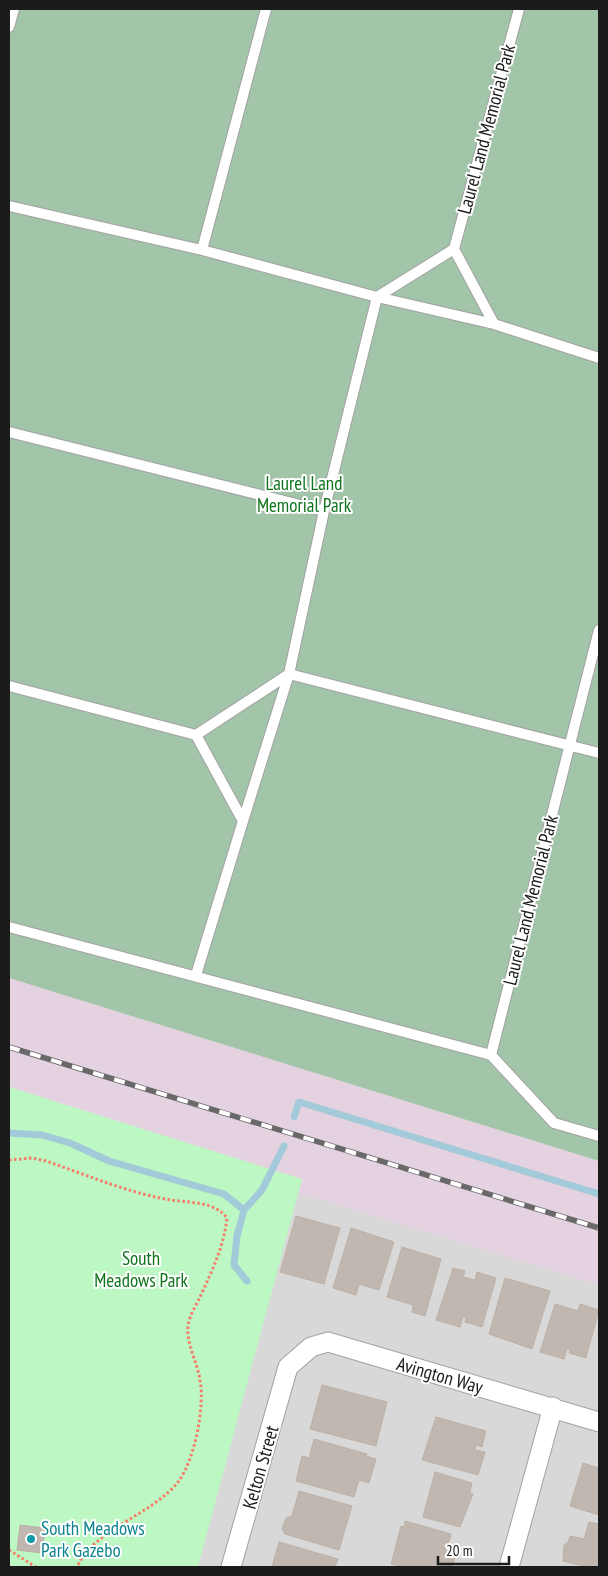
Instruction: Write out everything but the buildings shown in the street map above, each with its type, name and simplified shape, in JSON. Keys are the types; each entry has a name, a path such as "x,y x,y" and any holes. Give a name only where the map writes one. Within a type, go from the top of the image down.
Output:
{"street":[{"name":"Avington Way","path":"288,1367 311,1347 328,1342 599,1422"},
{"name":"Kelton Street","path":"231,1567 288,1367"},
{"path":"508,1567 553,1407"}],"lane":[{"path":"9,27 14,9"},
{"path":"202,250 266,9"},
{"name":"Laurel Land Memorial Park","path":"454,249 518,9"},
{"path":"9,206 202,250 377,297 494,324 599,358"},
{"path":"196,976 289,674 324,511 377,297 454,249 494,324"},
{"path":"9,432 324,511"},
{"name":"Laurel Land Memorial Park","path":"491,1055 599,630"},
{"path":"196,735 289,674 599,753"},
{"path":"9,686 196,735 243,821"},
{"path":"9,926 491,1055 554,1123 599,1136"}],"path":[{"path":"9,1160 32,1158 46,1161 144,1194 207,1205 221,1211 227,1218 221,1249 189,1321 187,1336 200,1380 201,1404 197,1431 189,1458 178,1482 156,1502 96,1543 77,1567"},
{"path":"9,1550 36,1567"}],"shaded area":[{"path":"9,978 599,1161 599,1285 299,1193 302,1179 9,1087"},
{"path":"9,1087 599,1271 599,1567 9,1567"}],"green space":[{"name":"Laurel Land Memorial Park","path":"9,9 599,9 599,1161 9,978"},
{"name":"South Meadows Park","path":"9,1087 302,1179 198,1567 9,1567"}],"waterway":[{"path":"294,1117 299,1102 599,1194"},
{"path":"9,1133 42,1135 70,1143 109,1161 224,1194 244,1210"},
{"path":"247,1281 234,1265 237,1236 244,1210 262,1190 284,1146"}],"railway":[{"path":"9,1047 599,1228"}],"place":[{"name":"South Meadows Park Gazebo","path":"31,1539"}]}
